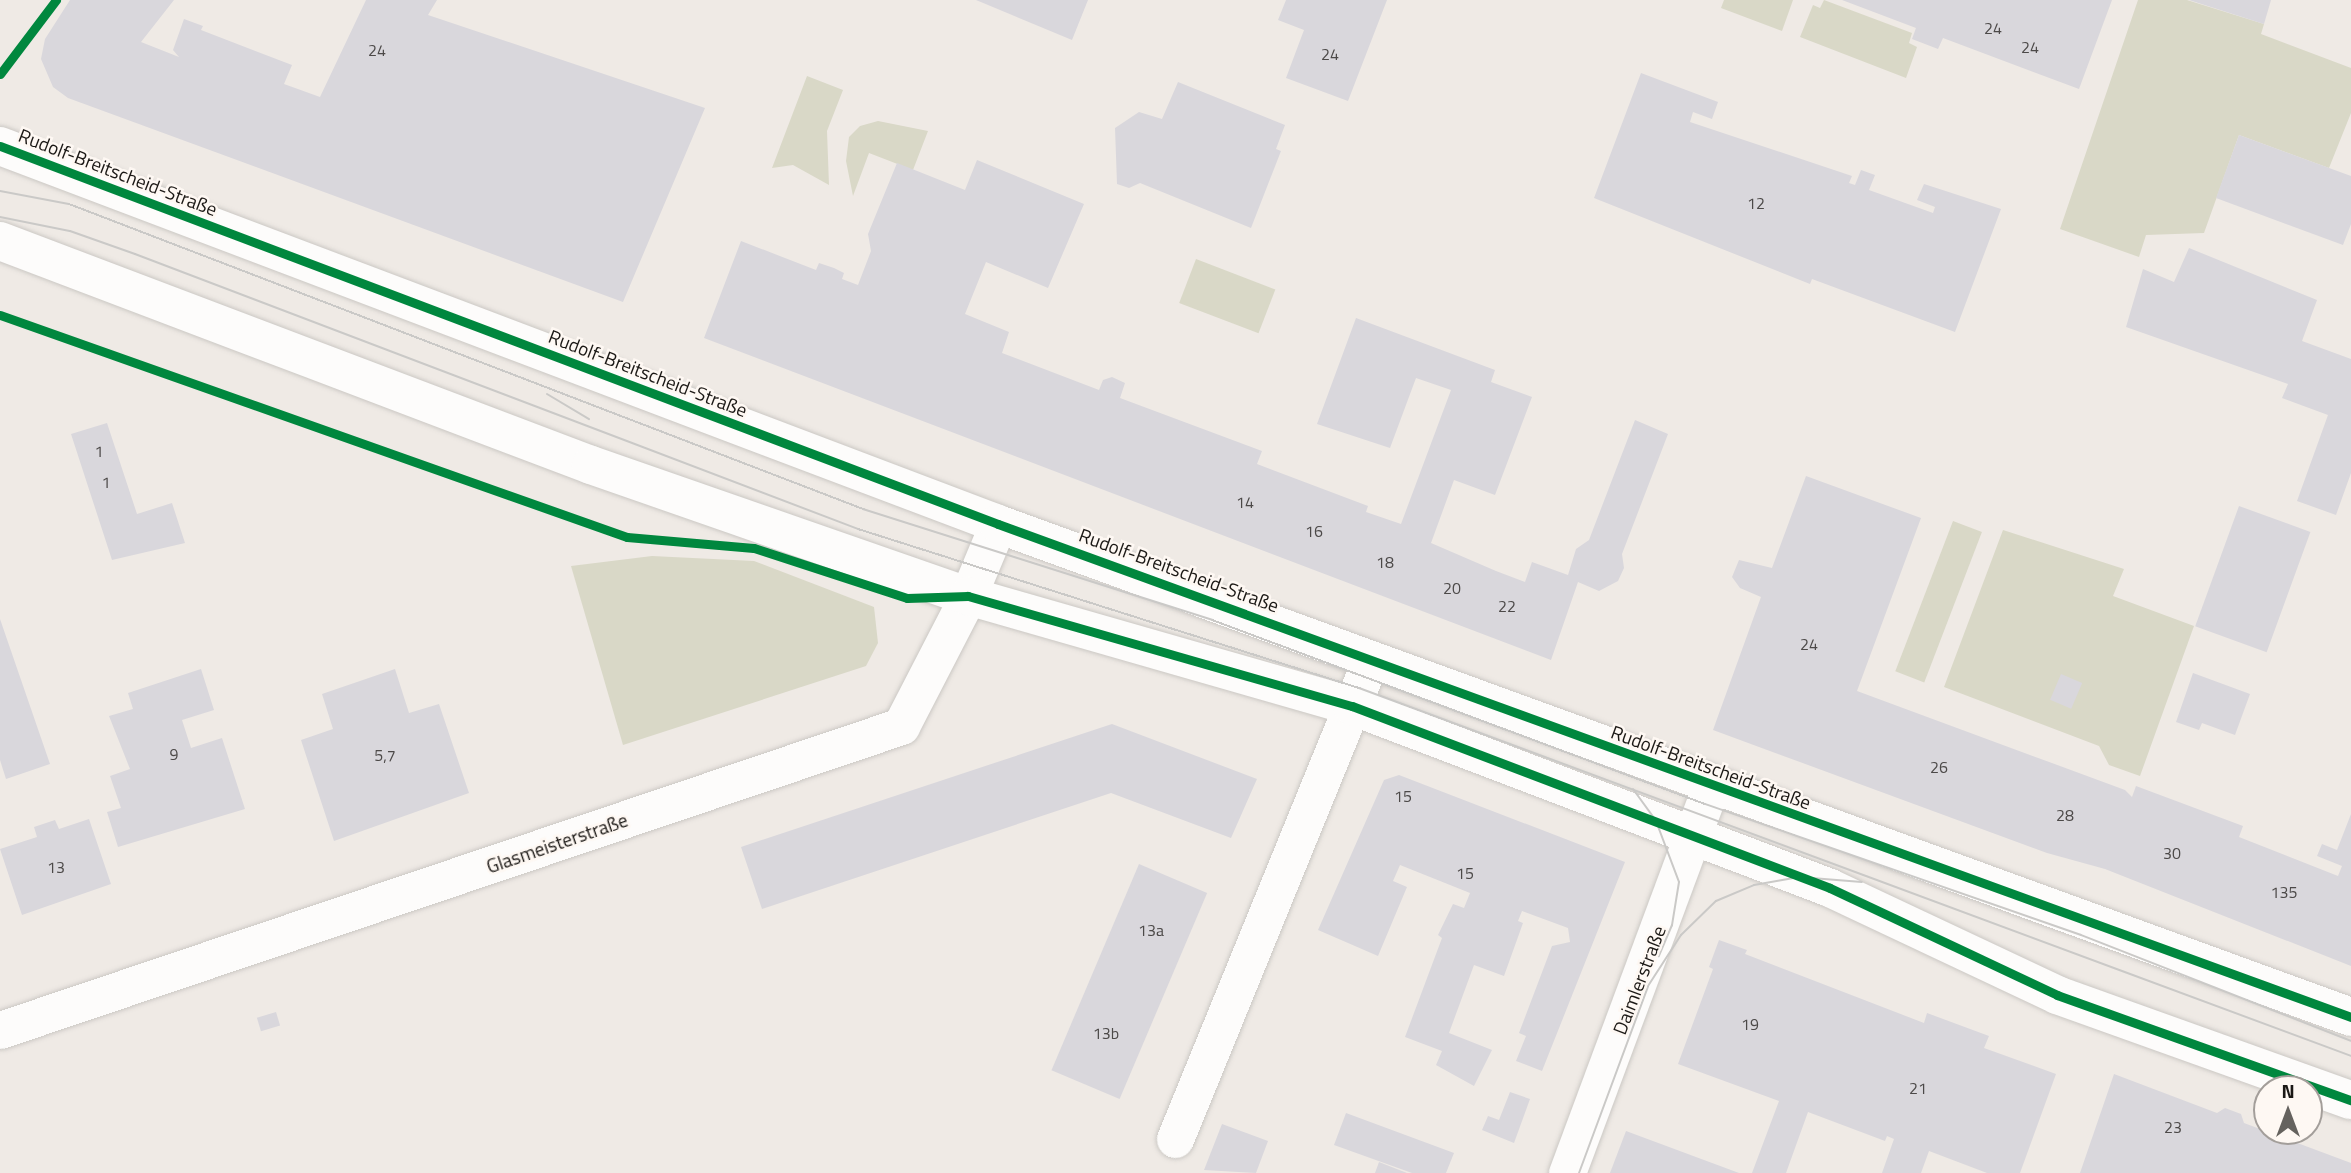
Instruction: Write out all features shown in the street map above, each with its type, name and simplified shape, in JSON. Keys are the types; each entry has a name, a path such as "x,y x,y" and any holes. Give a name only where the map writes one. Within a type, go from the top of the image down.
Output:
{"street":[{"name":"Rudolf-Breitscheid-Straße","path":"0,146 998,524 2351,1017"},
{"path":"0,241 591,465 968,596 1352,706 1830,888 2057,995 2351,1100"},
{"name":"Glasmeisterstraße","path":"0,1030 901,726 968,596 998,524"},
{"path":"1175,1139 1371,659"},
{"name":"Daimlerstraße","path":"1567,1173 1711,786"}],"green space":[{"path":"1724,0 1793,0 1782,31 1721,8"},
{"path":"1824,0 1912,33 1909,43 1917,47 1906,78 1800,37 1813,5 1820,8"},
{"path":"2138,0 2187,0 2264,24 2261,34 2351,68 2351,113 2329,168 2239,135 2204,233 2146,235 2139,257 2060,229"},
{"path":"807,76 843,90 827,131 829,185 793,165 772,168"},
{"path":"878,121 928,131 913,170 869,153 853,196 846,161 849,137 860,126"},
{"path":"1196,259 1275,289 1259,333 1179,303"},
{"path":"1953,521 1982,532 1924,682 1895,671"},
{"path":"2003,530 2124,569 2113,596 2194,626 2140,776 2109,765 2099,746 1944,687"},
{"path":"652,556 754,561 874,607 878,643 866,666 623,745 571,566"}],"building":[{"path":"70,0 174,0 141,42 179,57 173,50 184,19 203,26 201,30 292,65 284,84 320,97 366,0 437,0 428,15 705,108 623,302 68,98 53,87 41,59 45,39"},
{"path":"976,0 1088,0 1072,40"},
{"path":"1286,0 1387,0 1348,101 1286,78 1304,30 1278,20"},
{"path":"1842,0 2112,0 2079,89 1943,38 1938,49 1912,39 1916,28"},
{"path":"2189,0 2271,0 2264,24"},
{"path":"1641,73 1718,102 1712,119 1693,112 1690,122 1852,176 1849,183 1855,185 1861,170 1875,175 1869,190 1933,213 1935,207 1917,200 1924,184 2001,209 1955,332 1812,279 1810,284 1594,198"},
{"path":"1178,82 1285,125 1276,149 1281,151 1251,228 1140,183 1129,188 1117,184 1115,128 1139,112 1162,119"},
{"path":"2239,135 2351,176 2351,224 2343,245 2216,198"},
{"path":"977,160 1084,204 1048,288 986,262 965,314 1009,332 1002,353 1099,390 1103,380 1112,377 1125,383 1120,398 1262,451 1257,464 1368,506 1366,512 1401,524 1451,390 1416,378 1390,448 1317,424 1356,318 1495,370 1491,382 1532,397 1495,495 1454,480 1431,543 1496,571 1525,582 1532,562 1568,575 1576,549 1589,540 1635,420 1668,434 1622,554 1624,568 1618,581 1599,591 1578,582 1551,660 704,338 741,241 816,270 819,263 834,268 844,273 842,279 858,285 871,251 868,234 897,163 965,190"},
{"path":"2189,248 2317,300 2302,341 2351,359 2351,473 2336,515 2297,501 2328,415 2282,398 2288,384 2126,327 2143,269 2174,282"},
{"path":"107,423 137,514 172,503 185,543 112,560 71,434"},
{"path":"1806,476 1921,518 1857,691 2125,790 2132,797 2136,786 2243,826 2239,837 2338,876 2342,866 2317,856 2322,844 2337,850 2351,814 2351,966 2105,869 2047,853 1713,730 1761,597 1740,588 1732,577 1739,560 1772,568"},
{"path":"2239,506 2310,532 2267,652 2195,626"},
{"path":"0,619 50,764 6,779 0,760"},
{"path":"201,669 214,710 182,720 191,748 222,738 245,809 118,847 107,812 121,808 110,776 130,769 109,716 133,709 128,693"},
{"path":"395,669 409,713 439,704 469,793 334,841 301,740 333,729 322,694"},
{"path":"2193,673 2250,694 2235,735 2202,723 2199,730 2176,722"},
{"path":"2061,674 2082,683 2071,709 2050,700"},
{"path":"1112,724 1257,779 1231,838 1111,793 762,909 741,847"},
{"path":"1399,775 1625,862 1542,1071 1516,1061 1526,1036 1519,1033 1552,946 1570,942 1568,928 1522,911 1518,921 1523,923 1504,976 1474,965 1449,1033 1492,1050 1474,1086 1436,1065 1442,1051 1405,1037 1442,938 1438,935 1453,904 1464,908 1470,893 1400,865 1393,881 1407,887 1378,956 1318,930 1384,780"},
{"path":"89,819 111,884 22,915 0,849 37,837 34,827 55,820 59,829"},
{"path":"1139,864 1207,893 1120,1099 1051,1070"},
{"path":"1719,940 1747,950 1745,954 1924,1023 1927,1013 1989,1036 1984,1048 2056,1074 2020,1173 1987,1173 1929,1151 1921,1173 1882,1173 1894,1139 1887,1136 1885,1141 1808,1112 1786,1173 1752,1173 1779,1101 1678,1064 1713,969 1709,967"},
{"path":"276,1012 280,1025 261,1031 257,1018"},
{"path":"2114,1074 2217,1113 2225,1108 2241,1114 2244,1123 2253,1126 2253,1145 2303,1145 2351,1163 2351,1173 2080,1173"},
{"path":"1510,1092 1530,1099 1514,1143 1482,1130 1488,1116 1499,1120"},
{"path":"1346,1113 1454,1153 1446,1173 1412,1173 1334,1145"},
{"path":"1222,1124 1268,1141 1256,1173 1204,1170"},
{"path":"1626,1131 1739,1173 1610,1173"},
{"path":"1379,1162 1407,1173 1375,1173"}],"tram line":[{"path":"0,191 69,204 863,509 1212,620 1705,804 2081,935 2351,1041"},
{"path":"0,217 70,231 135,254 858,529 1359,688 2351,1056"},
{"path":"547,394 589,419"},
{"path":"1633,789 1656,821 1679,882 1672,925 1659,956"},
{"path":"1579,1173 1648,986 1681,935 1716,901 1754,885 1799,877 1862,882"}],"cycle path":[{"path":"0,74 56,0"},
{"path":"0,146 998,524 2351,1017"},
{"path":"0,315 627,537 754,548 907,598 968,596 1352,706 1830,888 2057,995 2351,1100"}]}
